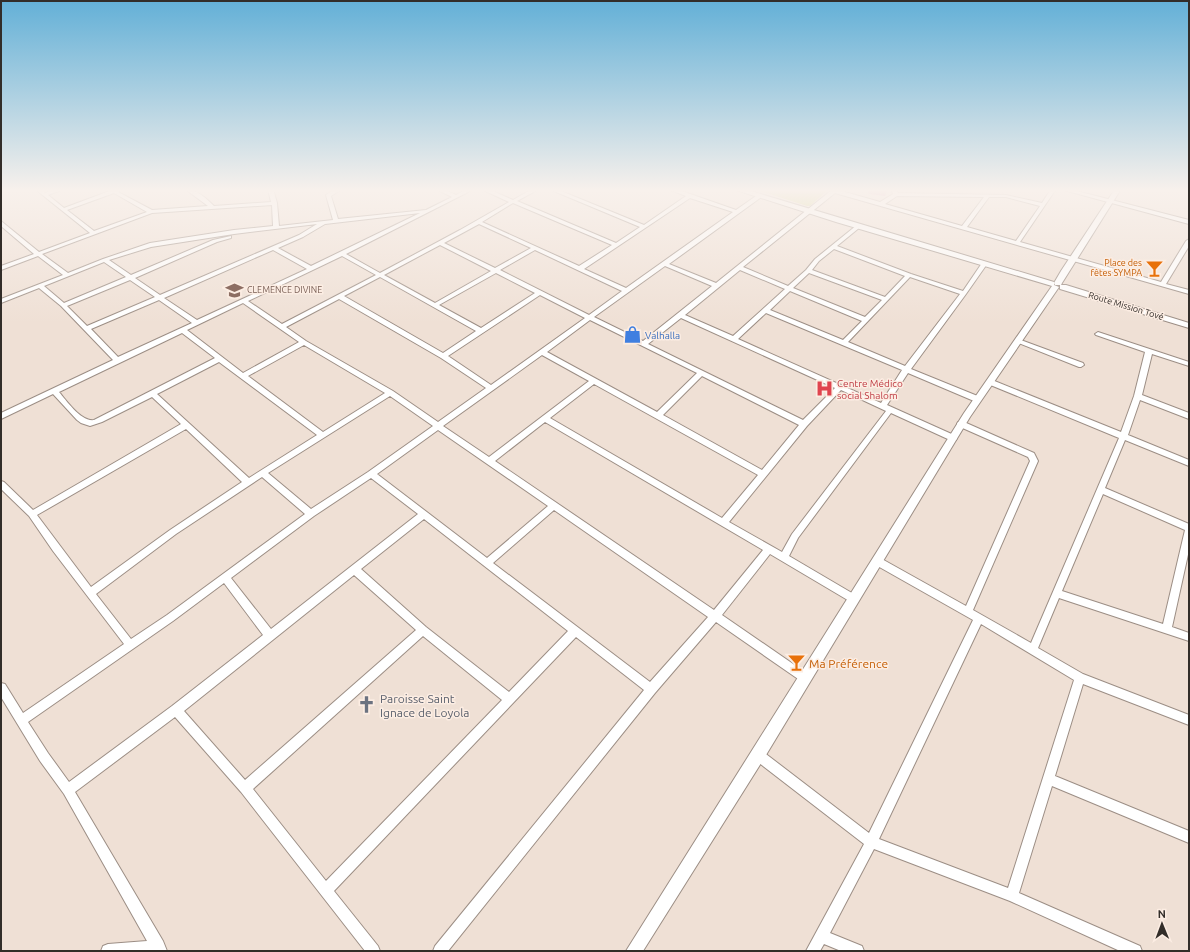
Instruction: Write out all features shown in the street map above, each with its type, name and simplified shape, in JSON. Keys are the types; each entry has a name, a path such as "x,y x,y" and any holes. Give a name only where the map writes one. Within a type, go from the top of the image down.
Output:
{"street":[{"path":"13,233 67,275"},
{"path":"1,301 105,260 150,245 236,233"},
{"path":"86,329 161,298 305,233"},
{"path":"1,416 384,233"},
{"path":"280,327 458,233"},
{"path":"504,233 627,291"},
{"path":"589,233 616,245"},
{"path":"579,268 634,233"},
{"path":"22,720 225,578 311,514 371,474 437,425 542,352 707,233"},
{"path":"643,345 782,233"},
{"path":"734,339 808,271 817,260 850,233"},
{"name":"Route Mission Tové","path":"879,233 1057,285 1189,326"},
{"path":"981,233 1189,292"},
{"path":"1017,244 1024,233"},
{"path":"634,951 758,756 961,424 1057,285 1072,258 1089,233"},
{"path":"1,268 94,234"},
{"path":"63,305 130,278 222,236"},
{"path":"440,243 495,272 804,424"},
{"path":"1163,284 1188,244"},
{"path":"834,247 909,275 964,293"},
{"path":"273,248 310,268"},
{"path":"435,305 535,248"},
{"path":"342,254 482,331"},
{"path":"105,260 197,323"},
{"path":"664,264 717,286"},
{"path":"783,558 795,536 887,408 906,370 984,264"},
{"path":"740,268 866,320"},
{"path":"808,271 886,299"},
{"path":"844,343 909,275"},
{"path":"40,286 63,305 117,360"},
{"path":"443,356 540,293"},
{"path":"339,296 443,356 491,388"},
{"path":"244,301 280,327 390,393 716,615 805,678"},
{"path":"765,310 977,399"},
{"path":"680,315 953,438"},
{"path":"183,330 219,359 244,375 322,434"},
{"path":"1098,334 1189,364"},
{"path":"1018,341 1081,365"},
{"path":"244,375 304,342"},
{"path":"1033,650 1124,437 1138,396 1149,351"},
{"path":"542,352 763,474"},
{"path":"54,391 79,417 90,423 103,419 219,359"},
{"path":"658,416 701,373"},
{"path":"490,462 594,380"},
{"path":"990,382 1189,463"},
{"path":"723,522 804,424 840,387"},
{"path":"90,593 173,532 248,482 322,434 390,393"},
{"path":"153,394 248,482"},
{"path":"1138,396 1189,416"},
{"path":"545,418 854,599"},
{"path":"961,424 1031,455 1034,461 968,611"},
{"path":"32,514 186,425"},
{"path":"262,473 311,514"},
{"path":"371,474 651,689"},
{"path":"1,484 32,514 130,645"},
{"path":"1101,490 1189,529 1167,630"},
{"path":"488,563 554,505"},
{"path":"68,790 176,710 423,515"},
{"path":"440,951 651,689 716,615 769,550"},
{"path":"877,561 968,611 1080,678 1189,720"},
{"path":"354,569 424,630 509,699"},
{"path":"225,578 270,636"},
{"path":"1057,593 1189,637"},
{"path":"813,951 871,842 979,618"},
{"path":"245,788 424,630"},
{"path":"325,891 574,631"},
{"path":"1012,896 1080,678"},
{"path":"1,688 44,757 68,790 159,949 108,951"},
{"path":"176,710 245,788 373,951"},
{"path":"758,756 871,842 1012,896 1135,951"},
{"path":"1049,779 1189,837"},
{"path":"821,936 857,951"}],"place":[{"name":"Place des fêtes SYMPA","path":"1155,268"},
{"name":"CLEMENCE DIVINE","path":"234,290"},
{"name":"Valhalla","path":"632,335"},
{"name":"Centre Médico social Shalom","path":"824,389"},
{"name":"Ma Préférence","path":"796,663"},
{"name":"Paroisse Saint Ignace de Loyola","path":"367,705"}]}
